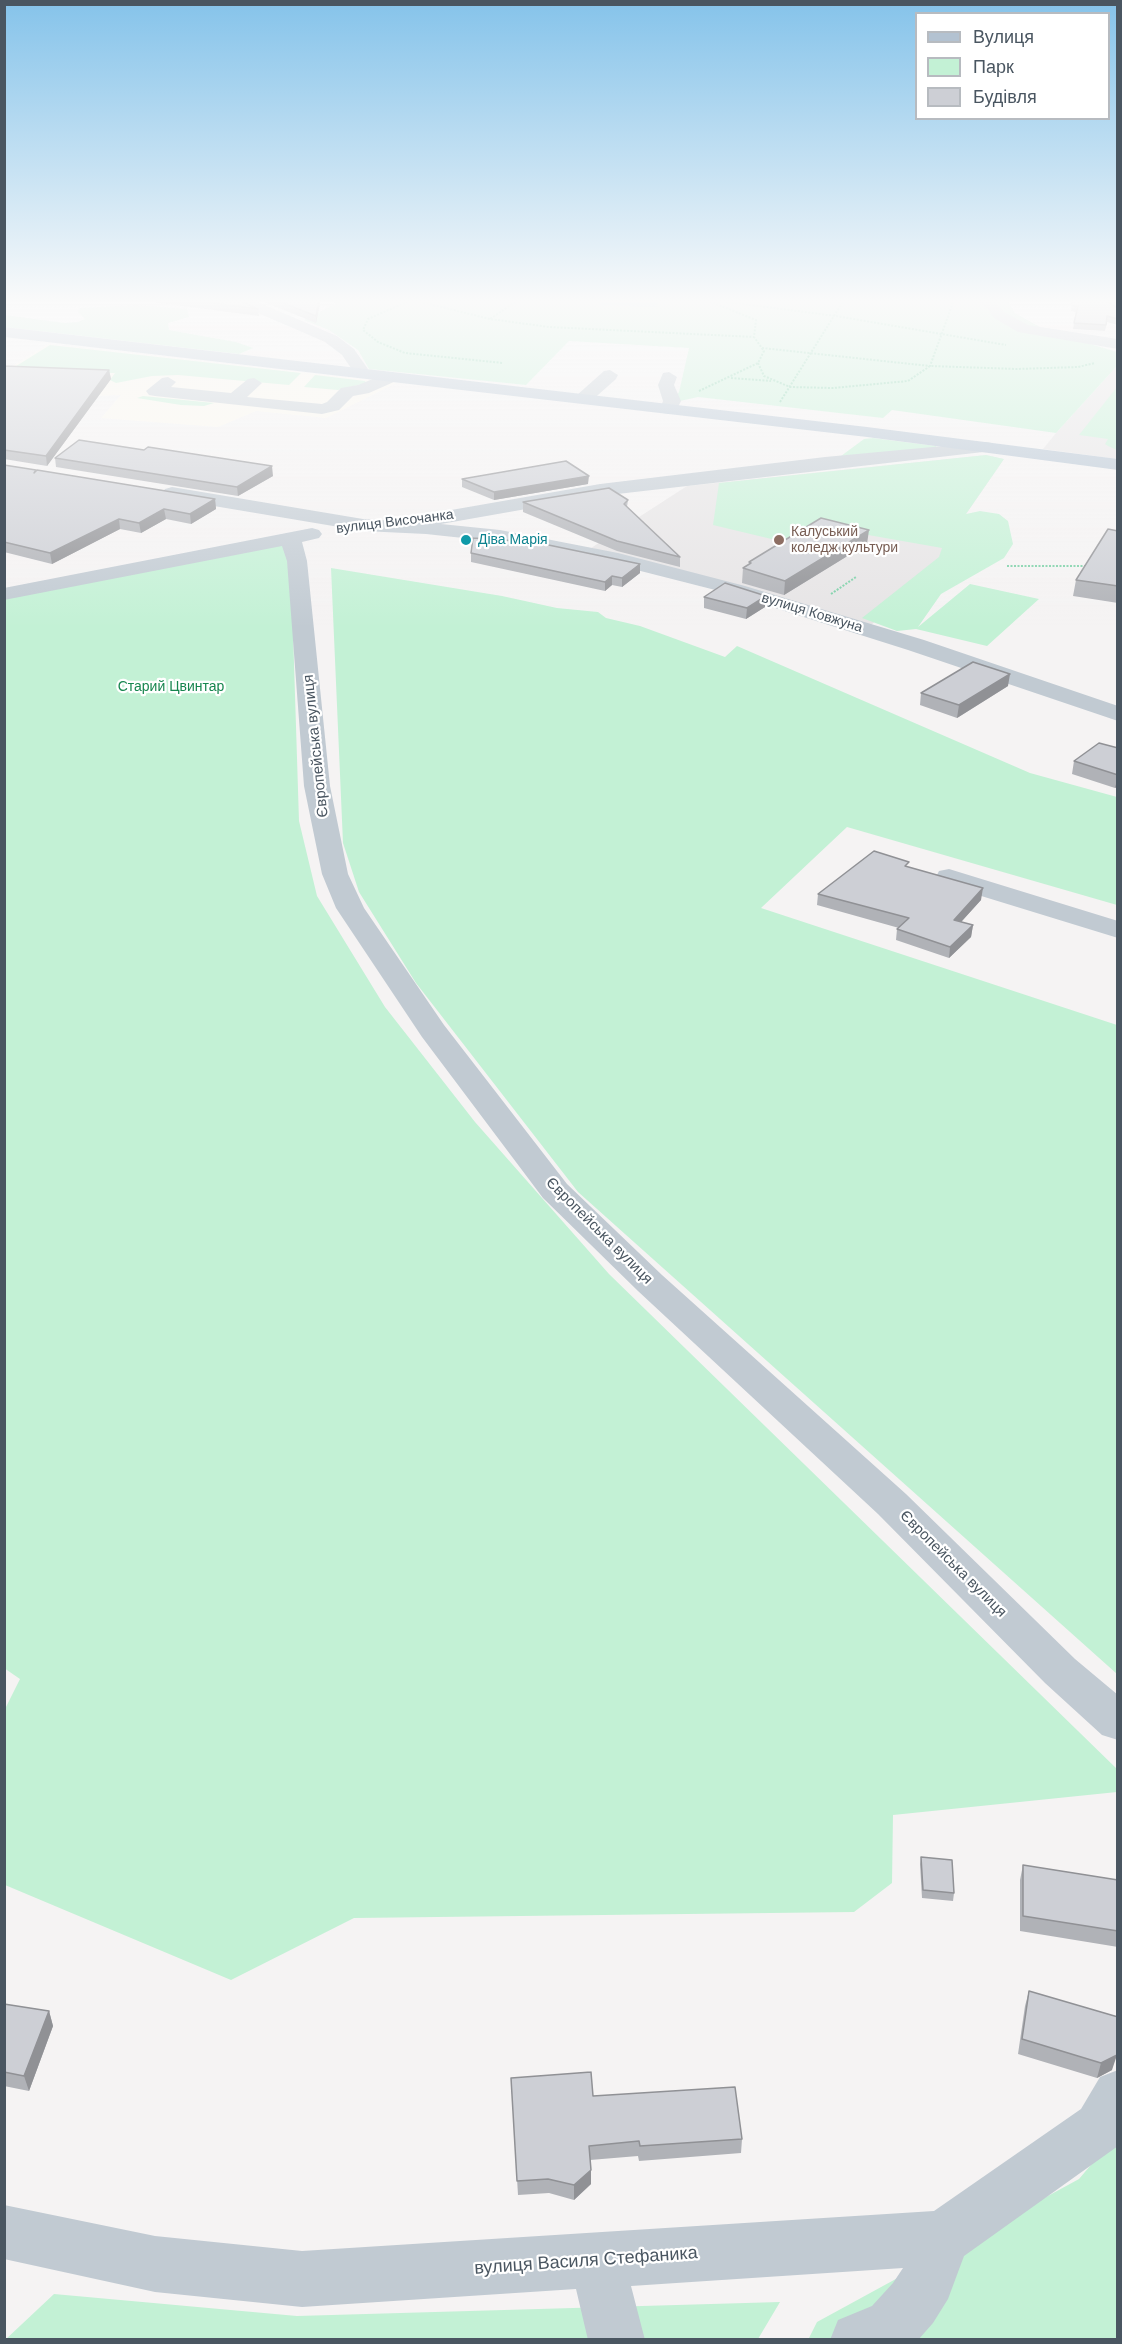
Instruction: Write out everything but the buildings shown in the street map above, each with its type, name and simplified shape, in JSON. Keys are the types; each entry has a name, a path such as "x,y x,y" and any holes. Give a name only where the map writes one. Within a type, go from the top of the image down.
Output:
{"main road":[{"path":"702,409 1118,465"}],"street":[{"name":"вулиця Височанка","path":"825,463 867,432"},
{"name":"вулиця Височанка","path":"4,594 290,537 363,525 420,521 600,490 825,463 986,447"},
{"path":"151,490 363,525"},
{"path":"498,507 489,516 500,536"},
{"name":"вулиця Ковжуна","path":"363,525 426,528 500,536 618,559 738,590 916,645 1118,714"},
{"name":"Європейська вулиця","path":"290,537 297,561 317,786 335,874 350,908 433,1031 555,1191 650,1283 892,1504 1060,1671 1118,1722"},
{"path":"949,877 1118,930"},
{"path":"858,2340 891,2327 913,2303 928,2279 943,2238 1100,2127 1118,2095"},
{"name":"вулиця Василя Стефаника","path":"4,2232 155,2264 302,2278 943,2238"},
{"path":"597,2260 616,2340"}],"path":[{"path":"1007,566 1092,566"},
{"path":"829,596 856,577"}],"shaded area":[{"path":"108,409 343,409 326,418 256,411 218,427 101,418"},
{"path":"1077,409 1117,409 1117,459 1043,449"},
{"name":"Калуський коледж культури","path":"986,455 1004,459 953,533 957,550 871,625 591,548 687,486"}],"green space":[{"path":"807,409 1077,409 1056,433 892,410 883,418"},
{"path":"1099,409 1117,409 1117,450 1105,444 1108,439 1079,435"},
{"path":"873,438 936,446 937,448 841,456 864,439"},
{"path":"986,455 1004,459 966,514 980,511 999,514 1008,521 1013,544 1004,558 941,594 918,627 970,584 1039,599 987,646 916,629 897,631 862,618 939,557 942,548 823,527 784,542 713,525 719,483"},
{"name":"Старий Цвинтар","path":"290,537 299,821 317,896 385,1007 475,1122 609,1274 1117,1769 1117,1792 893,1815 892,1883 854,1912 354,1918 231,1980 5,1885 4,1711 20,1679 4,1668 5,594"},
{"path":"331,568 502,596 557,608 598,612 606,618 640,626 725,657 737,646 1030,773 1117,797 1117,905 847,827 761,908 1117,1025 1117,1674 578,1192 416,983 359,892 343,843"},
{"path":"1117,2134 1117,2339 808,2340 817,2322 1079,2179"},
{"path":"54,2294 297,2316 780,2302 758,2339 5,2340"}],"place":[{"name":"Діва Марія","path":"466,540"},
{"name":"Калуський коледж культури","path":"779,540"}]}
